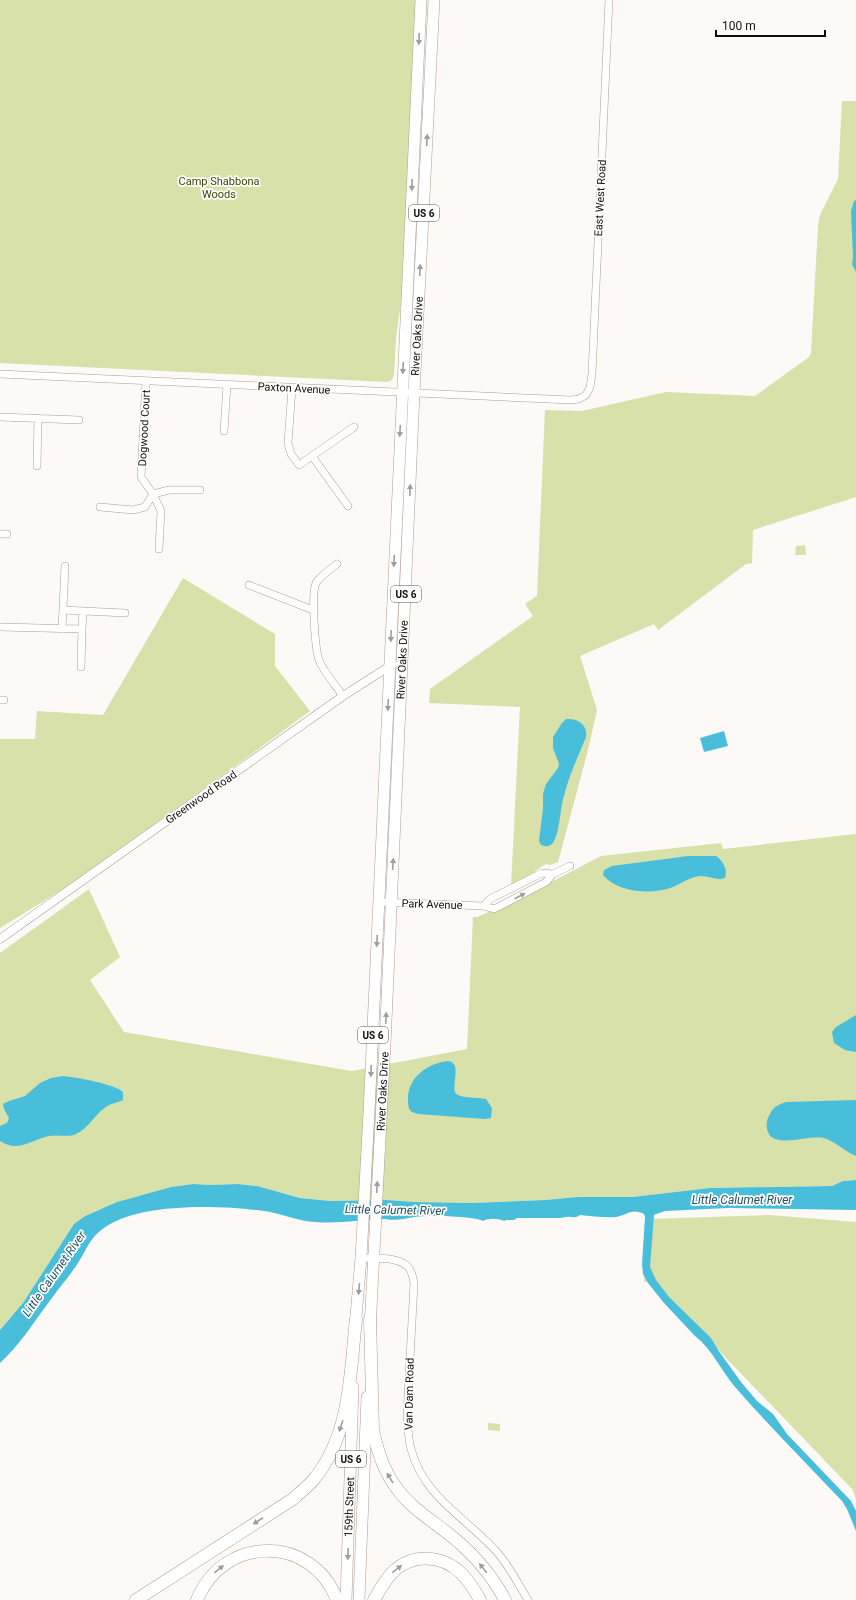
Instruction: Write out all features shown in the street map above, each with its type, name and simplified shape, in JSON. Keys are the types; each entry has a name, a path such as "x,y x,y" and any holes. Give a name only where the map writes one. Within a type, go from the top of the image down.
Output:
{"highway":[{"path":"136,1600 293,1499 314,1479 324,1466 342,1424 348,1389 356,1319"},
{"path":"370,1319 373,1431 377,1449 385,1469 397,1489 408,1502 457,1541 481,1564 505,1600"},
{"path":"197,1600 205,1583 227,1562 254,1552 269,1551 292,1554 314,1567 330,1584 338,1600"},
{"path":"374,1600 391,1574 400,1567 409,1561 430,1558 441,1560 451,1565 462,1574 480,1600"}],"main road":[{"name":"River Oaks Drive","path":"356,1319 366,1169 421,0"},
{"name":"River Oaks Drive","path":"370,1319 434,0"},
{"name":"159th Street","path":"346,1600 356,1319"},
{"name":"159th Street","path":"359,1600 370,1319"}],"street":[{"name":"East West Road","path":"586,395 590,387 592,374 609,0"},
{"name":"Paxton Avenue","path":"0,374 571,400 579,399 586,395"},
{"name":"Dogwood Court","path":"146,381 141,477 153,494 161,511 159,549"},
{"path":"224,431 226,385"},
{"path":"292,388 288,443 291,454 299,465 354,427"},
{"path":"0,417 79,420"},
{"path":"37,466 38,418"},
{"path":"312,456 348,506"},
{"path":"100,507 133,510 145,507 153,494 168,490 200,490"},
{"path":"337,564 316,582 313,610 316,646 319,661 343,696"},
{"path":"62,628 65,566"},
{"path":"249,585 313,610"},
{"path":"63,610 125,613"},
{"path":"81,667 83,611"},
{"path":"0,627 82,629"},
{"name":"Greenwood Road","path":"0,939 343,696 403,657"},
{"name":"Park Avenue","path":"379,902 484,906 494,909 546,882 553,874 570,866"},
{"name":"Park Avenue","path":"484,906 490,899 542,873 553,874"},
{"name":"Van Dam Road","path":"361,1258 400,1262 408,1266 412,1274 414,1283 407,1415 408,1434 411,1449 423,1479 438,1498 497,1552 528,1600"}],"green space":[{"name":"Camp Shabbona Woods","path":"0,0 416,0 402,296 396,338 394,375 392,380 387,382 0,363"},
{"path":"842,101 856,101 856,497 753,530 752,563 746,564 658,630 654,624 580,656 597,710 587,754 558,862 550,865 546,864 535,871 535,874 511,886 520,707 429,703 430,689 533,616 525,604 537,596 545,410 582,411 666,392 755,396 809,357 811,353 818,226 820,215 838,179"},
{"path":"805,545 806,555 795,555 796,546"},
{"path":"183,578 275,634 275,666 310,711 70,885 0,928 0,739 35,739 37,711 103,715"},
{"path":"856,834 856,1180 843,1181 832,1186 710,1188 632,1197 577,1197 472,1203 387,1200 330,1201 300,1198 257,1186 238,1184 193,1184 171,1187 117,1202 85,1216 74,1224 23,1303 0,1330 0,953 89,889 120,957 90,980 124,1032 352,1071 467,1049 473,917 477,917 515,901 601,856 721,843 723,849"},
{"path":"769,1215 856,1222 856,1500 853,1490 653,1282 644,1282 647,1219"},
{"path":"488,1423 500,1424 500,1431 488,1430"}],"water":[{"path":"856,200 856,272 852,264 851,211 854,201"},
{"path":"566,719 581,723 584,726 586,737 566,788 556,837 551,844 545,846 541,845 539,841 543,794 546,784 558,768 559,764 553,748 553,737"},
{"path":"724,731 728,746 704,752 700,738"},
{"path":"688,856 716,856 721,860 724,866 726,871 725,878 719,879 701,876 665,890 636,891 617,886 603,875 604,870 612,866"},
{"path":"856,1015 856,1052 845,1050 834,1043 832,1032 836,1027"},
{"path":"448,1061 452,1062 455,1066 455,1092 464,1097 486,1099 492,1108 491,1118 485,1119 418,1114 409,1109 409,1091 417,1076 423,1070 431,1066"},
{"path":"63,1076 85,1079 112,1086 123,1092 123,1100 106,1107 98,1113 85,1128 73,1135 49,1136 19,1146 13,1146 0,1141 0,1126 7,1123 9,1118 3,1104 25,1096 40,1083 51,1078"},
{"path":"856,1100 856,1156 847,1152 832,1141 824,1138 818,1137 792,1140 776,1139 770,1136 767,1129 767,1121 773,1109 776,1106 786,1102"},
{"name":"Little Calumet River","path":"856,1180 856,1210 728,1208 665,1211 654,1215 650,1267 656,1280 669,1297 711,1338 741,1382 757,1401 773,1414 787,1434 851,1501 856,1511 856,1531 842,1501 749,1403 707,1348 664,1303 648,1283 643,1274 642,1264 645,1217 644,1214 640,1212 633,1212 616,1217 580,1215 575,1217 560,1218 517,1218 514,1220 504,1221 496,1219 488,1219 483,1221 461,1217 429,1216 397,1220 384,1219 332,1223 309,1221 270,1212 230,1208 182,1208 135,1214 116,1221 96,1235 90,1242 75,1268 26,1334 0,1363 0,1330 23,1303 74,1224 85,1216 117,1202 171,1187 193,1184 238,1184 257,1186 300,1198 330,1201 387,1200 472,1203 577,1197 632,1197 710,1188 832,1186 843,1181"}]}
